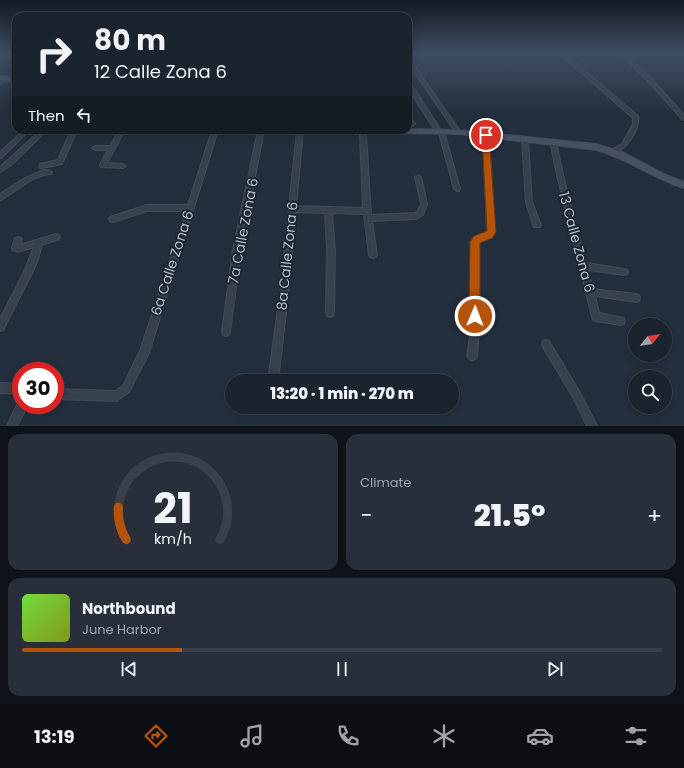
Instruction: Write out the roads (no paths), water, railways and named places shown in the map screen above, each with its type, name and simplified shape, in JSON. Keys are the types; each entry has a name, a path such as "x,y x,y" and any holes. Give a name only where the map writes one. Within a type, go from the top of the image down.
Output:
{"street":[{"path":"417,73 458,132"},
{"path":"585,73 636,116 636,124 624,146 613,151"},
{"path":"642,73 684,118"},
{"path":"0,83 3,79"},
{"path":"412,90 440,131 457,189"},
{"path":"412,131 458,132 553,142 613,151 662,177 684,184"},
{"path":"0,156 23,134"},
{"path":"0,170 40,134"},
{"path":"42,166 60,162 72,134"},
{"path":"120,134 103,165 123,166"},
{"name":"6a Calle Zona 6","path":"64,394 117,396 122,394 128,386 144,353 214,134"},
{"name":"7a Calle Zona 6","path":"226,332 237,250 260,134"},
{"name":"8a Calle Zona 6","path":"274,374 284,296 300,134"},
{"path":"362,134 368,214 373,254"},
{"path":"472,356 474,329 475,242 478,239 489,236 491,232 486,135"},
{"path":"525,139 529,202 537,225"},
{"name":"13 Calle Zona 6","path":"553,142 562,186 584,266 596,318 621,322"},
{"path":"95,148 113,148"},
{"path":"0,198 43,172 49,172"},
{"path":"292,209 416,216 421,213 424,204 418,177"},
{"path":"113,219 147,208 190,208"},
{"path":"328,210 332,249 330,313"},
{"path":"18,240 17,249 56,237"},
{"path":"0,326 11,309 36,254 38,243"},
{"path":"584,266 624,272"},
{"path":"590,292 636,298"},
{"path":"546,344 576,394 592,426"},
{"path":"0,388 12,389"},
{"path":"12,426 18,414"}]}
